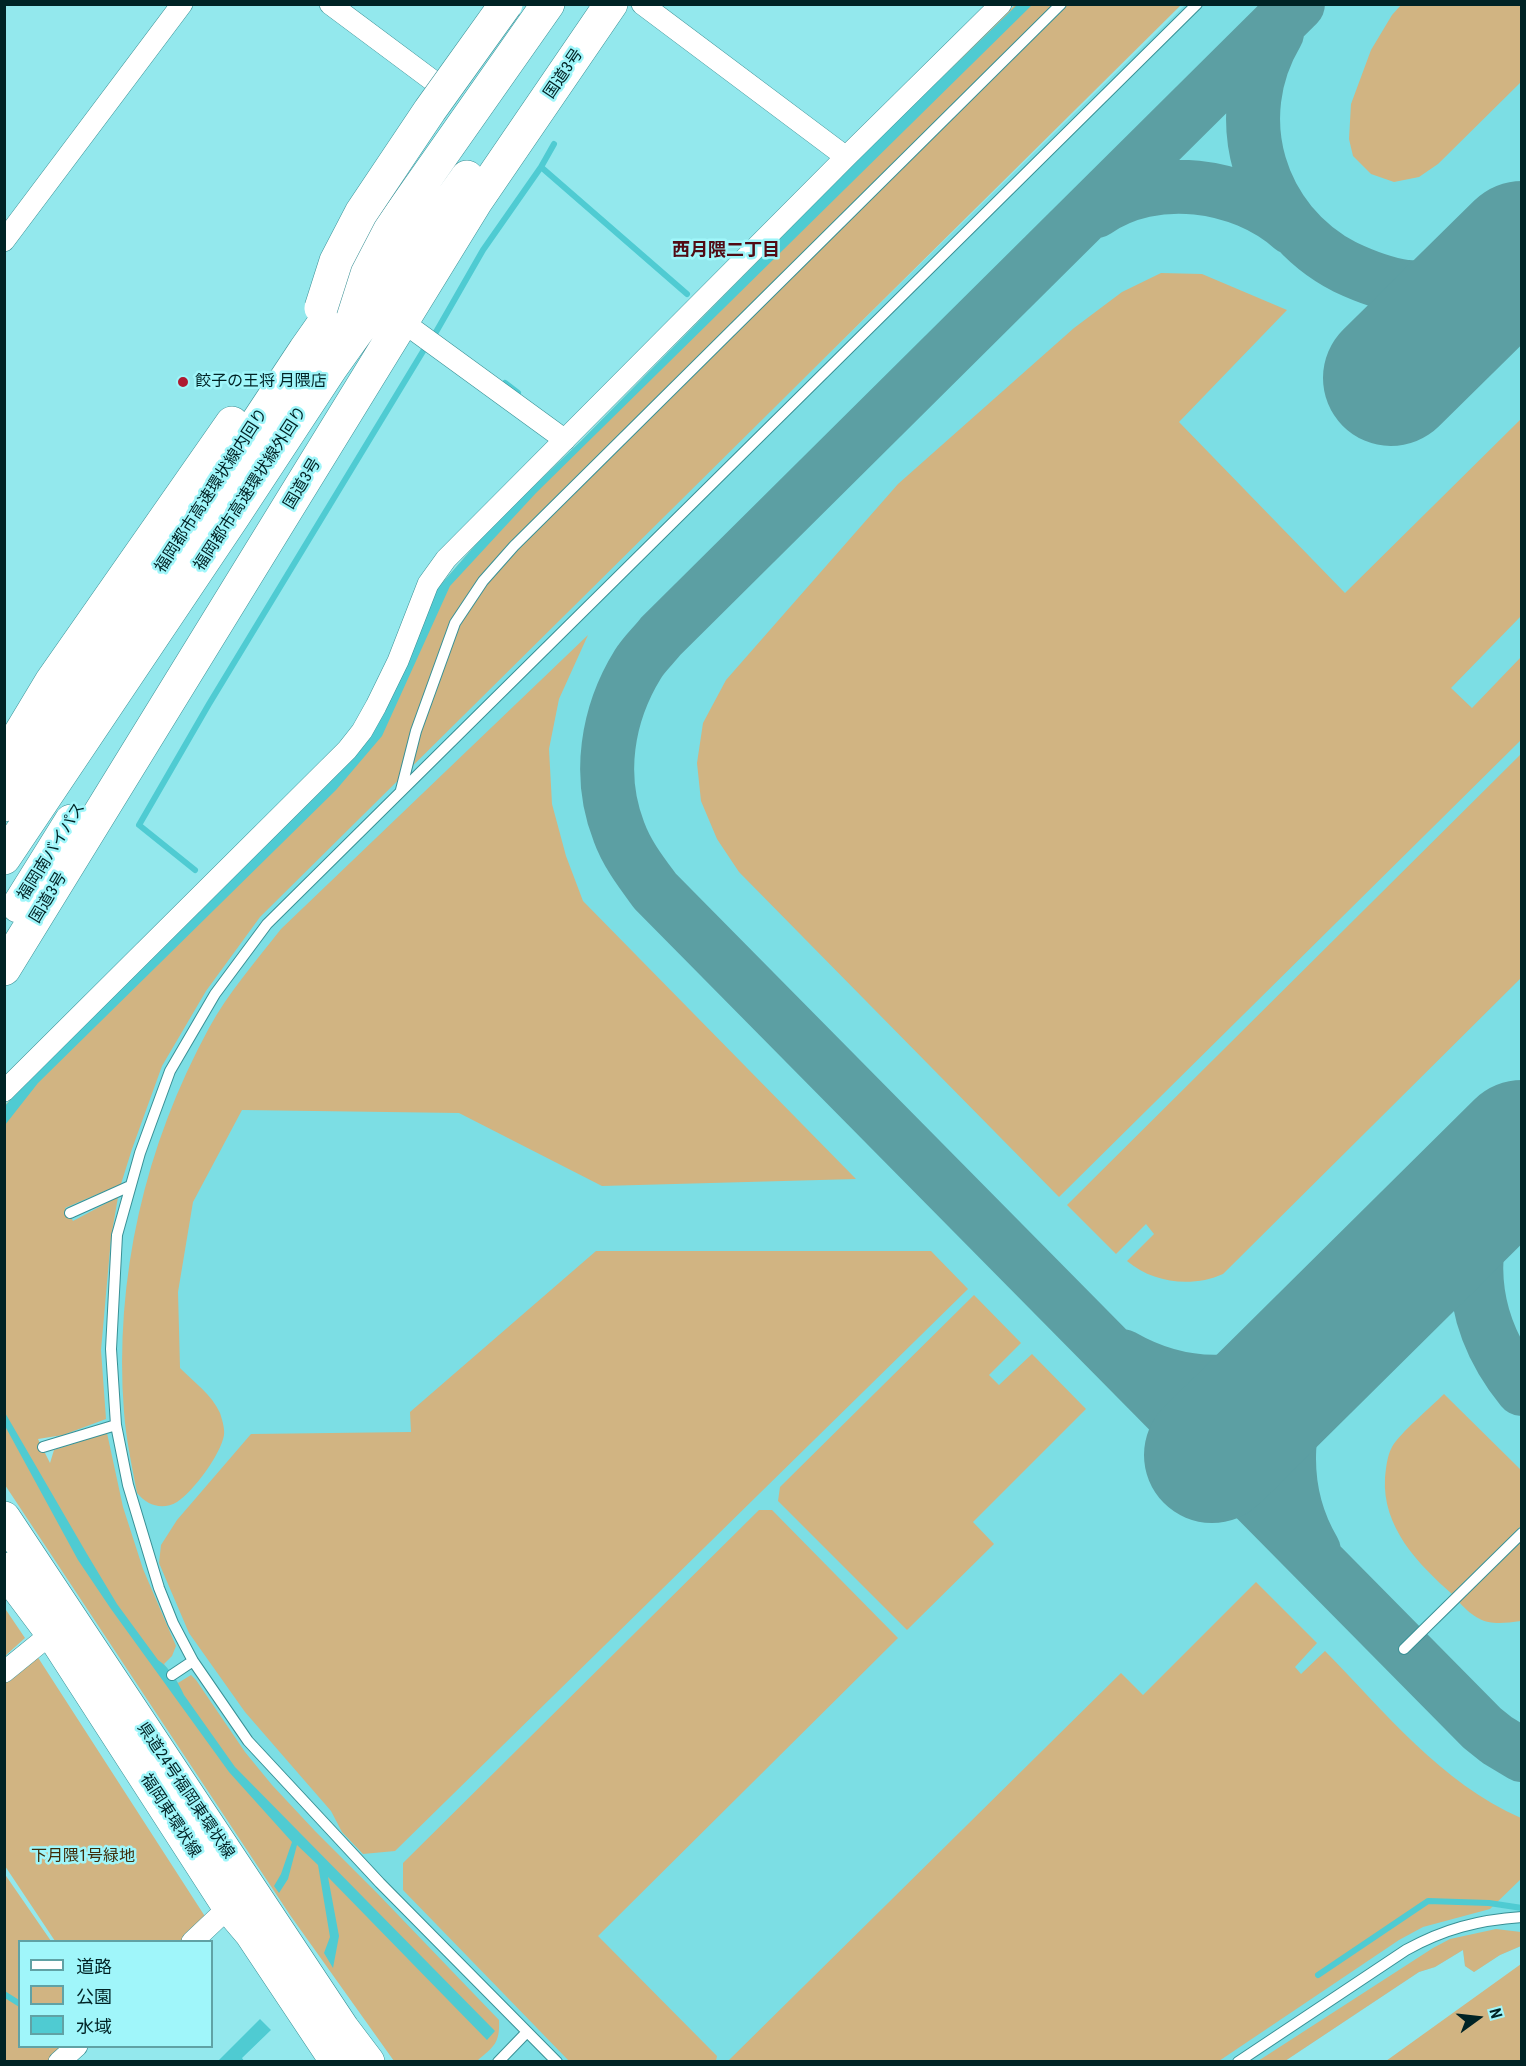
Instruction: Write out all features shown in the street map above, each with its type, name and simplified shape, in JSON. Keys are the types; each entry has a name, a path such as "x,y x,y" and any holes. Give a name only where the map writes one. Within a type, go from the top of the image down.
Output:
{"main road":[{"path":"5,765 51,682 346,258 444,89 507,4"},
{"path":"321,308 336,261 361,213 430,110 507,4"},
{"path":"5,765 39,730 202,503 300,346 369,218 518,4"},
{"name":"福岡都市高速環状線内回り","path":"4,804 305,350 548,4"},
{"name":"福岡南バイパス","path":"4,929 251,536 394,322 585,4"},
{"name":"福岡都市高速環状線外回り","path":"4,858 331,368 445,210 585,4"},
{"name":"国道3号","path":"4,969 476,203 610,4"},
{"name":"県道24号福岡東環状線","path":"4,1518 344,2030 368,2061"},
{"name":"福岡東環状線","path":"4,1569 52,1633 230,1907 337,2061"}],"street":[{"path":"4,241 182,4"},
{"path":"330,4 444,89"},
{"path":"642,4 846,157"},
{"path":"4,1091 347,750 367,722 398,661 428,584 446,559 1001,4"},
{"path":"403,322 565,440"},
{"path":"4,1672 52,1633"},
{"path":"193,1940 230,1907"},
{"path":"59,2061 75,2048"}],"lane":[{"path":"401,790 416,731 454,622 483,581 514,546 1061,4"},
{"path":"557,2061 380,1883 248,1741 193,1660 173,1623 159,1588 128,1485 116,1425 111,1349 117,1234 140,1153 170,1071 215,994 267,924 1197,4"},
{"path":"70,1213 130,1186"},
{"path":"43,1447 116,1425"},
{"path":"1404,1649 1521,1533"},
{"path":"172,1675 193,1660"},
{"path":"1238,2061 1406,1950 1428,1938 1449,1929 1493,1919 1521,1917"},
{"path":"498,2061 527,2031"}],"shaded area":[{"path":"1185,5 1521,5 1521,1946 1500,1955 1474,1972 1465,1966 1463,1950 1435,1967 1419,1972 1285,2061 394,2061 40,1536 64,1451 17,1367 4,1195 68,1098"}],"green space":[{"path":"1015,5 1181,5 260,917 206,991 162,1066 121,1184 65,1208 73,1221 118,1197 111,1238 101,1350 106,1419 63,1435 38,1439 50,1463 54,1450 107,1433 123,1507 143,1569 176,1646 172,1656 164,1664 178,1683 191,1675 196,1680 245,1752 272,1785 499,2020 495,2044 477,2061 394,2061 290,1915 5,1485 5,1105 329,783 436,590 492,526 581,441 874,143"},
{"path":"1401,5 1521,5 1522,81 1438,164 1419,177 1394,182 1371,174 1353,156 1349,139 1351,104 1371,50 1392,15"},
{"path":"1161,273 1202,274 1287,310 1179,422 1345,593 1521,419 1521,616 1451,688 1472,708 1521,657 1521,740 1059,1197 739,872 717,839 701,801 697,763 703,723 726,680 898,484 1074,328 1122,292"},
{"path":"588,635 559,699 549,749 552,804 566,856 583,901 856,1179 602,1186 459,1113 242,1110 193,1202 178,1292 180,1368 217,1406 224,1435 212,1462 183,1497 166,1506 145,1501 137,1493 124,1412 122,1362 124,1312 130,1263 151,1166 167,1119 209,1028 234,990 281,929"},
{"path":"1521,754 1521,978 1223,1274 1186,1282 1161,1278 1137,1268 1127,1261 1154,1234 1146,1224 1116,1254 1067,1205"},
{"path":"596,1251 931,1251 968,1289 395,1851 363,1854 342,1832 331,1811 245,1712 189,1633 159,1563 161,1545 177,1520 251,1434 411,1432 410,1412"},
{"path":"974,1295 1021,1343 989,1375 999,1385 1032,1354 1086,1409 973,1522 994,1544 907,1630 778,1501 780,1487"},
{"path":"1444,1394 1522,1471 1521,1526 1452,1594 1415,1557 1396,1528 1389,1513 1385,1478 1389,1454 1396,1441"},
{"path":"759,1510 772,1510 898,1638 598,1936 717,2056 716,2061 569,2061 403,1890 403,1863"},
{"path":"1521,1540 1521,1621 1494,1623 1473,1615 1459,1602"},
{"path":"1256,1582 1317,1643 1295,1667 1301,1674 1325,1651 1392,1721 1440,1766 1465,1786 1521,1818 1521,1879 1490,1909 1423,1927 1399,1940 1219,2061 728,2061 1121,1673 1143,1695"},
{"path":"4,1607 25,1638 5,1656 4,1656"},
{"name":"下月隈1号緑地","path":"37,1656 206,1918 183,1940 54,1940 5,1866 4,1680"},
{"path":"4,1873 50,1940 18,1940 18,2048 69,2048 53,2061 5,2061"},
{"path":"1496,1929 1521,1932 1521,1946 1500,1955 1474,1972 1465,1966 1463,1950 1435,1967 1419,1972 1285,2061 1258,2061 1433,1948 1450,1939"},
{"path":"1521,1964 1521,2061 1386,2061"}],"water":[{"path":"1017,5 1032,5 536,493 450,586 382,736 336,790 38,1083 5,1125 5,1106 32,1076 329,783 436,590 492,526 581,441 874,143"},
{"path":"4,1411 117,1604 158,1660 173,1676 235,1767 495,2031 487,2040 328,1877 339,1936 333,1968 324,1953 330,1937 318,1865 297,1845 288,1879 279,1893 274,1886 281,1874 292,1842 229,1772 78,1560 5,1426"},
{"path":"260,2019 271,2030 242,2058 244,2061 218,2061"}],"waterway":[{"path":"436,332 483,250 541,167 554,144"},
{"path":"541,167 687,294"},
{"path":"195,870 139,825 209,704 425,348"},
{"path":"505,383 518,393"},
{"path":"1318,1975 1428,1901 1489,1903 1522,1908"},
{"path":"4,1994 18,2003"}],"taxiway":[{"path":"1298,4 661,636 638,664 619,703 609,746 608,789 612,811 622,840 655,891 1482,1728 1522,1755"},
{"path":"1277,33 1262,65 1254,99 1254,132 1260,165 1272,195 1291,223 1315,247 1345,267 1382,282 1406,287 1437,286 1452,282 1481,271 1521,249"},
{"path":"1096,211 1119,198 1144,190 1170,187 1197,188 1223,192 1248,201 1271,213 1292,228"},
{"path":"1522,1149 1502,1178 1487,1207 1479,1238 1476,1269 1479,1300 1488,1331 1502,1360 1522,1389"},
{"path":"1122,1356 1172,1377 1222,1382 1248,1379 1272,1372 1320,1348"},
{"path":"1314,1551 1302,1526 1294,1501 1289,1449 1292,1423 1299,1397 1320,1348"}],"runway":[{"path":"1391,378 1522,249"},
{"path":"1212,1455 1522,1148"}],"place":[{"name":"餃子の王将 月隈店","path":"183,382"}],"district":[{"name":"西月隈二丁目","path":"726,251"}]}
